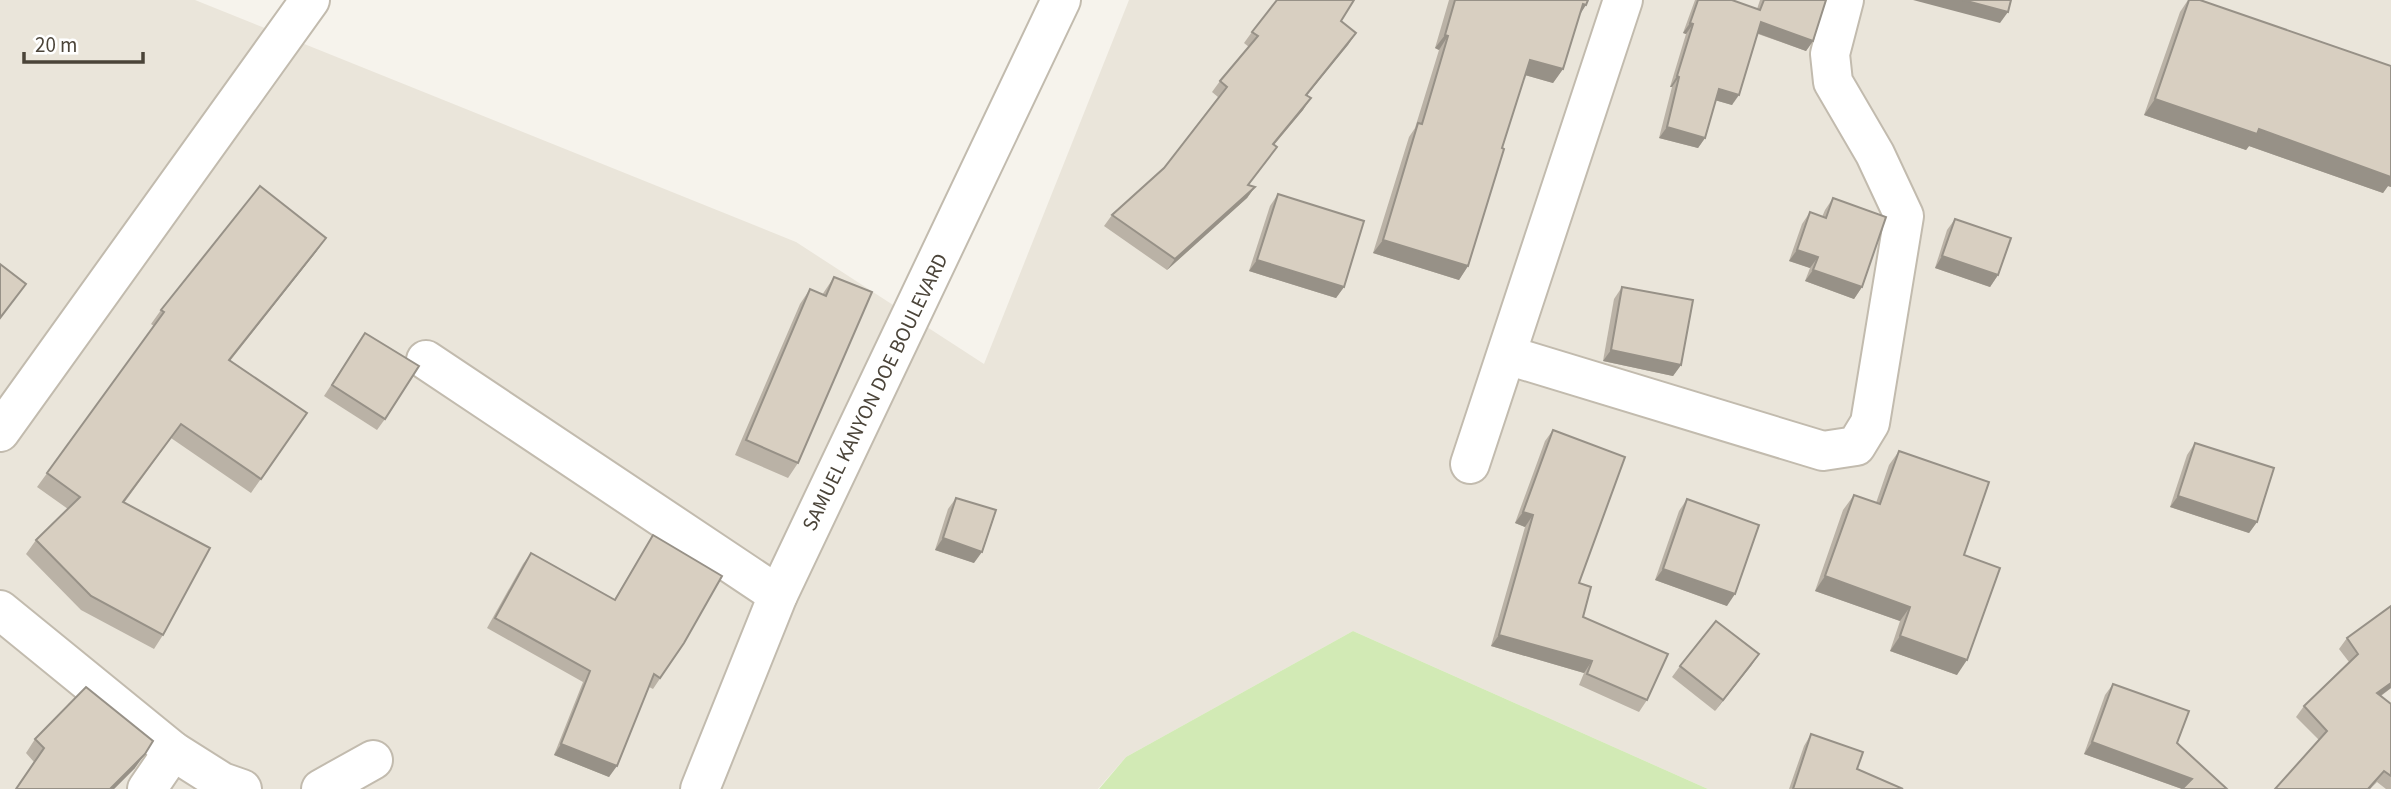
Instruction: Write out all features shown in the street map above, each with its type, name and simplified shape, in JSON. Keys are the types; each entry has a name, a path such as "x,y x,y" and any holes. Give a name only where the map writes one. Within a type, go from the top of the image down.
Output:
{"street":[{"path":"0,432 310,0"},
{"name":"SAMUEL KANYON DOE BOULEVARD","path":"700,789 778,595 1061,0"},
{"path":"1470,464 1623,0"},
{"path":"1507,355 1823,451 1856,446 1870,423 1904,216 1875,153 1832,82 1830,54 1844,0"},
{"path":"426,360 778,595"},
{"path":"0,610 173,751 222,782 242,789"},
{"path":"147,789 173,751"},
{"path":"321,789 373,760"}],"shaded area":[{"path":"0,0 195,0 796,242 984,364 1129,0 2391,0 2391,789 1708,789 1353,631 1126,757 1098,789 0,789"}],"green space":[{"path":"1353,631 1708,789 1099,789 1126,757"}],"building":[{"path":"1277,0 1354,0 1341,21 1356,33 1306,95 1311,98 1273,144 1277,147 1248,185 1255,187 1175,259 1112,215 1164,168 1227,87 1220,81 1258,36 1252,32"},
{"path":"1455,0 1588,0 1586,5 1583,4 1563,69 1530,60 1468,266 1383,240 1418,123 1422,124 1448,36 1445,35"},
{"path":"1698,0 1732,0 1760,10 1764,0 1826,0 1813,41 1761,22 1739,95 1719,89 1705,138 1667,127 1679,77 1677,76"},
{"path":"1963,0 2011,0 2008,12"},
{"path":"2189,0 2200,0 2391,66 2391,177 2259,129 2257,134 2155,99"},
{"path":"260,186 326,238 229,360 307,413 261,479 181,424 123,502 210,548 163,635 91,596 36,540 80,497 47,473 164,312 161,310"},
{"path":"1278,194 1364,221 1344,287 1257,260"},
{"path":"1833,198 1886,217 1862,287 1813,270 1818,257 1797,250 1810,212 1826,218"},
{"path":"1955,219 2011,238 1998,275 1942,256"},
{"path":"0,264 26,284 0,318"},
{"path":"834,277 872,292 798,463 746,440 810,289 826,296"},
{"path":"1622,287 1693,300 1681,365 1611,350"},
{"path":"365,333 419,366 385,419 332,385"},
{"path":"1553,430 1625,457 1579,583 1591,587 1583,617 1668,654 1647,700 1587,674 1592,661 1499,635 1533,515 1523,512"},
{"path":"2195,443 2274,468 2257,522 2178,496"},
{"path":"1899,451 1989,482 1964,555 2000,568 1967,660 1900,636 1910,607 1825,576 1854,495 1880,504"},
{"path":"956,498 996,510 982,552 943,538"},
{"path":"1687,499 1759,525 1735,594 1663,569"},
{"path":"653,535 722,576 684,643 660,678 654,674 617,766 561,744 590,671 495,618 531,553 615,600"},
{"path":"2391,606 2391,683 2377,693 2391,704 2391,776 2384,771 2368,789 2275,789 2327,731 2304,706 2358,654 2347,638"},
{"path":"1716,621 1759,654 1723,700 1680,666"},
{"path":"2113,684 2189,711 2177,743 2227,789 2182,789 2192,779 2092,742"},
{"path":"86,687 153,741 145,754 110,789 16,789 44,748 35,739"},
{"path":"1811,734 1863,752 1857,769 1903,789 1793,789"}]}
